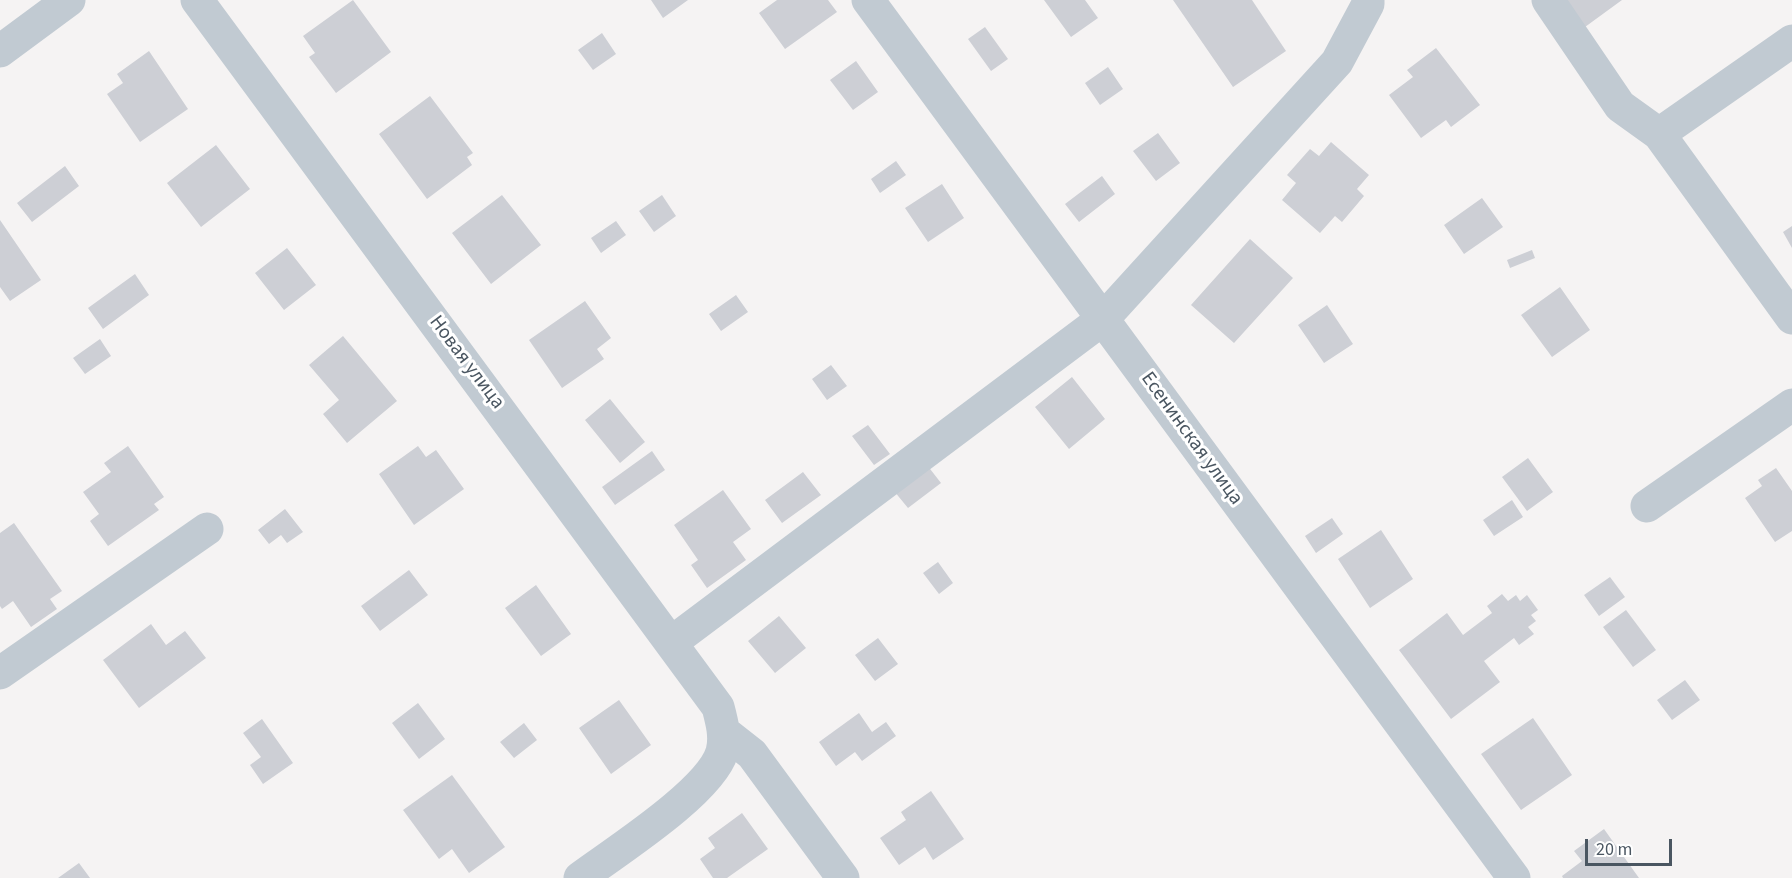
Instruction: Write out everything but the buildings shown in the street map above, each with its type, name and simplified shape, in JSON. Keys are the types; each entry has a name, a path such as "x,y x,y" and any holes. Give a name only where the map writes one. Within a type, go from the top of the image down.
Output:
{"street":[{"path":"0,51 69,0"},
{"name":"Новая улица","path":"196,0 672,642 718,707 724,732"},
{"name":"Есенинская улица","path":"868,0 1514,878"},
{"path":"672,642 1103,319 1337,62 1368,0"},
{"path":"1548,0 1620,106 1659,134 1792,318"},
{"path":"1659,134 1792,41"},
{"path":"1647,506 1792,405"},
{"path":"0,673 207,529"},
{"path":"724,732 752,754 753,778 843,878"},
{"path":"580,878 659,820 707,778 722,753 724,732"}]}
